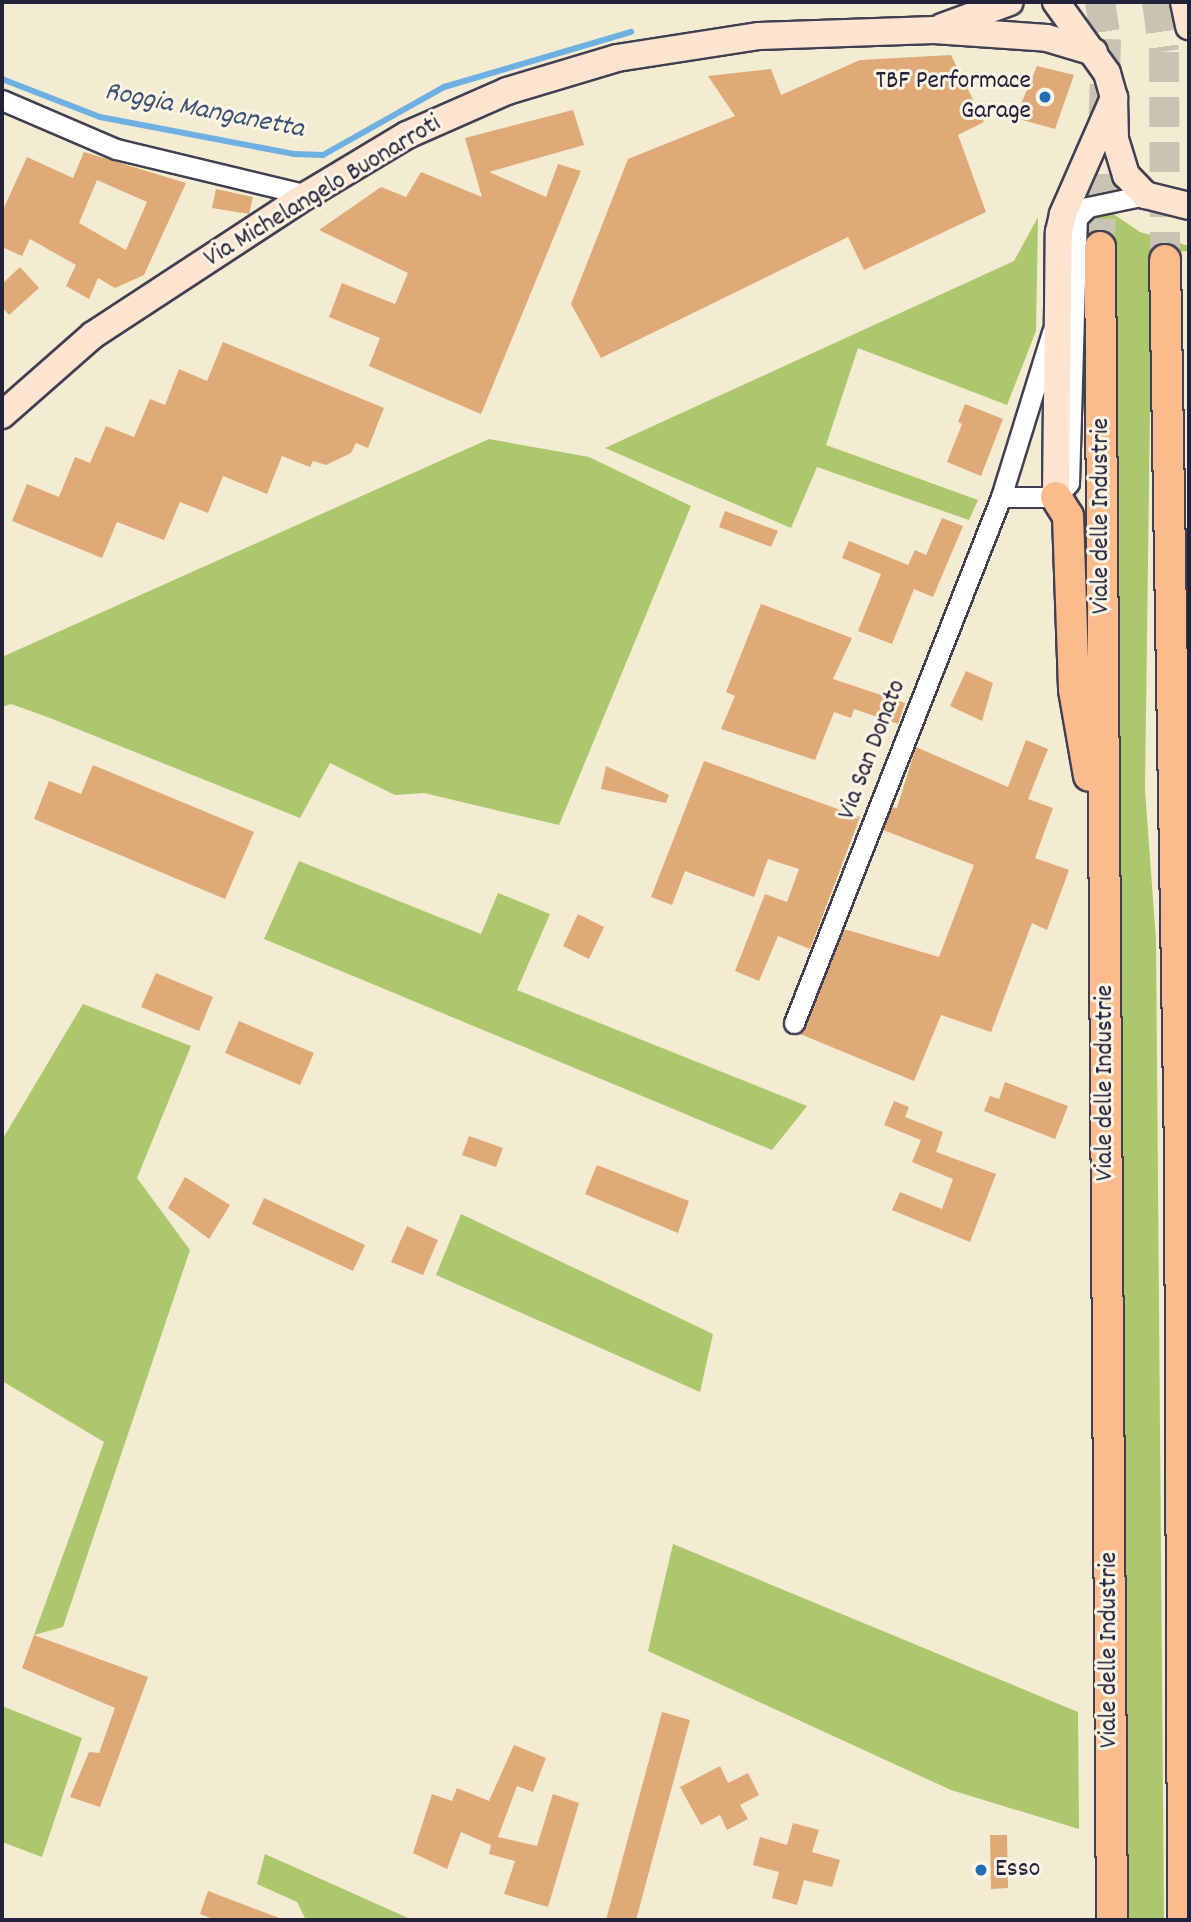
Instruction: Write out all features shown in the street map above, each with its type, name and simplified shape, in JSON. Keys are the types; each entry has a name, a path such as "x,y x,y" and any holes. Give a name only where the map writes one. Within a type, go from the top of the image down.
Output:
{"main road":[{"name":"Viale delle Industrie","path":"1100,247 1111,1920"},
{"path":"1165,260 1180,1158 1183,1920"},
{"path":"1056,497 1068,516 1074,690 1104,866"},
{"path":"1174,893 1188,838 1189,748"}],"street":[{"name":"Via Michelangelo Buonarroti","path":"934,30 984,15 1010,2"},
{"path":"1056,2 1107,73 1114,98 1120,161 1144,195"},
{"name":"Via Michelangelo Buonarroti","path":"2,415 93,335 307,195 407,135 507,91 617,58 759,36 934,30 1047,38 1094,52"},
{"name":"Viale delle Industrie","path":"1056,497 1056,318 1063,214 1114,98"},
{"path":"2,100 116,149 307,195"},
{"path":"1001,497 1056,497 1064,492 1073,472 1077,218 1088,207 1144,195 1189,206"},
{"name":"Via San Donato","path":"794,1023 1001,497 1056,318"}],"green space":[{"path":"1106,209 1140,232 1189,246 1188,251 1152,254 1145,790 1156,940 1164,1920 1124,1920 1115,242 1078,239 1093,218"},
{"path":"1038,217 1036,331 1007,405 858,348 826,445 978,500 969,520 817,467 791,528 605,448 1014,261"},
{"path":"489,439 589,457 691,506 559,825 424,793 395,795 330,763 300,818 50,718 11,704 2,707 2,657"},
{"path":"299,861 481,934 498,893 550,914 517,990 807,1106 772,1150 264,939"},
{"path":"83,1004 191,1046 137,1178 190,1250 63,1627 34,1635 104,1442 2,1381 2,1140"},
{"path":"461,1214 713,1334 700,1392 436,1275"},
{"path":"673,1544 1078,1712 1079,1829 951,1790 648,1651"},
{"path":"2,1706 82,1738 42,1857 2,1842"},
{"path":"265,1854 408,1918 306,1920 297,1902 257,1884"}],"building":[{"path":"951,55 984,122 958,135 986,212 864,270 848,237 601,358 571,304 628,159 735,116 708,76 771,69 781,95 860,60"},
{"name":"TBF Performace Garage","path":"1037,66 1074,75 1055,129 1015,118"},
{"path":"573,110 584,145 489,172 546,197 558,164 581,171 481,414 369,366 380,338 329,317 342,283 395,304 408,273 319,230 381,187 406,197 421,172 482,197 465,138"},
{"path":"84,152 186,183 144,275 115,288 98,278 89,299 66,286 76,265 30,239 22,256 2,247 2,212 27,157 73,178","holes":["97,180 147,202 126,250 79,223"]},
{"path":"216,189 253,197 249,214 212,208"},
{"path":"20,267 39,288 9,315 2,307 2,284"},
{"path":"223,342 384,408 368,448 356,443 351,453 326,465 313,461 310,467 282,456 267,494 223,476 208,513 180,502 164,540 117,522 102,558 12,521 27,484 59,497 75,457 90,463 106,426 134,437 150,399 165,405 179,369 207,381"},
{"path":"965,404 1003,419 981,476 947,462 962,424 958,422"},
{"path":"725,511 778,531 771,547 719,527"},
{"path":"942,518 963,526 933,597 914,589 892,644 858,631 881,574 842,558 849,541 908,565 915,550 926,555"},
{"path":"761,604 852,638 833,679 905,703 898,724 854,709 851,718 834,712 815,760 721,729 735,696 726,692"},
{"path":"966,671 993,683 982,721 950,706"},
{"path":"1026,740 1048,749 1028,799 1053,808 1035,858 1069,870 1047,930 1032,923 991,1032 941,1015 914,1081 800,1034 844,929 939,957 974,865 883,830 892,807 897,808 916,747 1008,787"},
{"path":"704,761 860,817 810,949 778,936 759,981 735,971 765,894 787,902 799,869 768,859 754,897 685,871 672,905 651,897"},
{"path":"93,765 254,832 225,899 34,819 49,781 81,794"},
{"path":"606,766 669,795 666,803 601,789"},
{"path":"578,914 604,927 589,959 563,946"},
{"path":"156,973 213,997 199,1031 141,1007"},
{"path":"239,1021 314,1053 300,1085 225,1053"},
{"path":"1005,1082 1068,1106 1055,1139 984,1111 990,1096 999,1099"},
{"path":"894,1101 909,1107 905,1117 943,1132 936,1152 996,1174 970,1242 892,1210 900,1192 942,1209 953,1179 912,1162 921,1140 884,1125"},
{"path":"469,1136 503,1148 496,1167 462,1155"},
{"path":"597,1165 689,1201 678,1233 585,1194"},
{"path":"185,1177 230,1205 209,1239 168,1208"},
{"path":"264,1198 365,1245 353,1271 252,1224"},
{"path":"407,1226 438,1240 423,1275 391,1262"},
{"path":"34,1635 148,1677 100,1807 70,1797 89,1752 99,1753 115,1708 22,1668"},
{"path":"662,1712 690,1720 636,1920 606,1920"},
{"path":"514,1745 546,1758 533,1792 517,1786 498,1837 537,1846 553,1794 579,1803 548,1907 504,1894 515,1861 489,1854 491,1845 461,1832 447,1869 413,1853 432,1794 452,1801 457,1788 489,1801"},
{"path":"720,1766 728,1783 748,1773 759,1795 740,1805 748,1819 727,1830 720,1815 701,1825 680,1787"},
{"path":"793,1823 819,1830 812,1852 840,1860 832,1887 804,1880 797,1905 772,1898 779,1872 753,1865 760,1837 787,1845"},
{"path":"990,1835 1007,1835 1008,1888 991,1889"},
{"path":"208,1891 282,1920 216,1920 200,1914"}],"waterway":[{"name":"Roggia Manganetta","path":"2,79 100,117 294,154 323,155 444,87 631,32"}],"tunnel":[{"path":"1100,2 1106,39 1100,247"},
{"path":"1157,2 1164,52 1165,260"}],"place":[{"name":"TBF Performace Garage","path":"1045,97"},
{"name":"Esso","path":"981,1870"}]}
